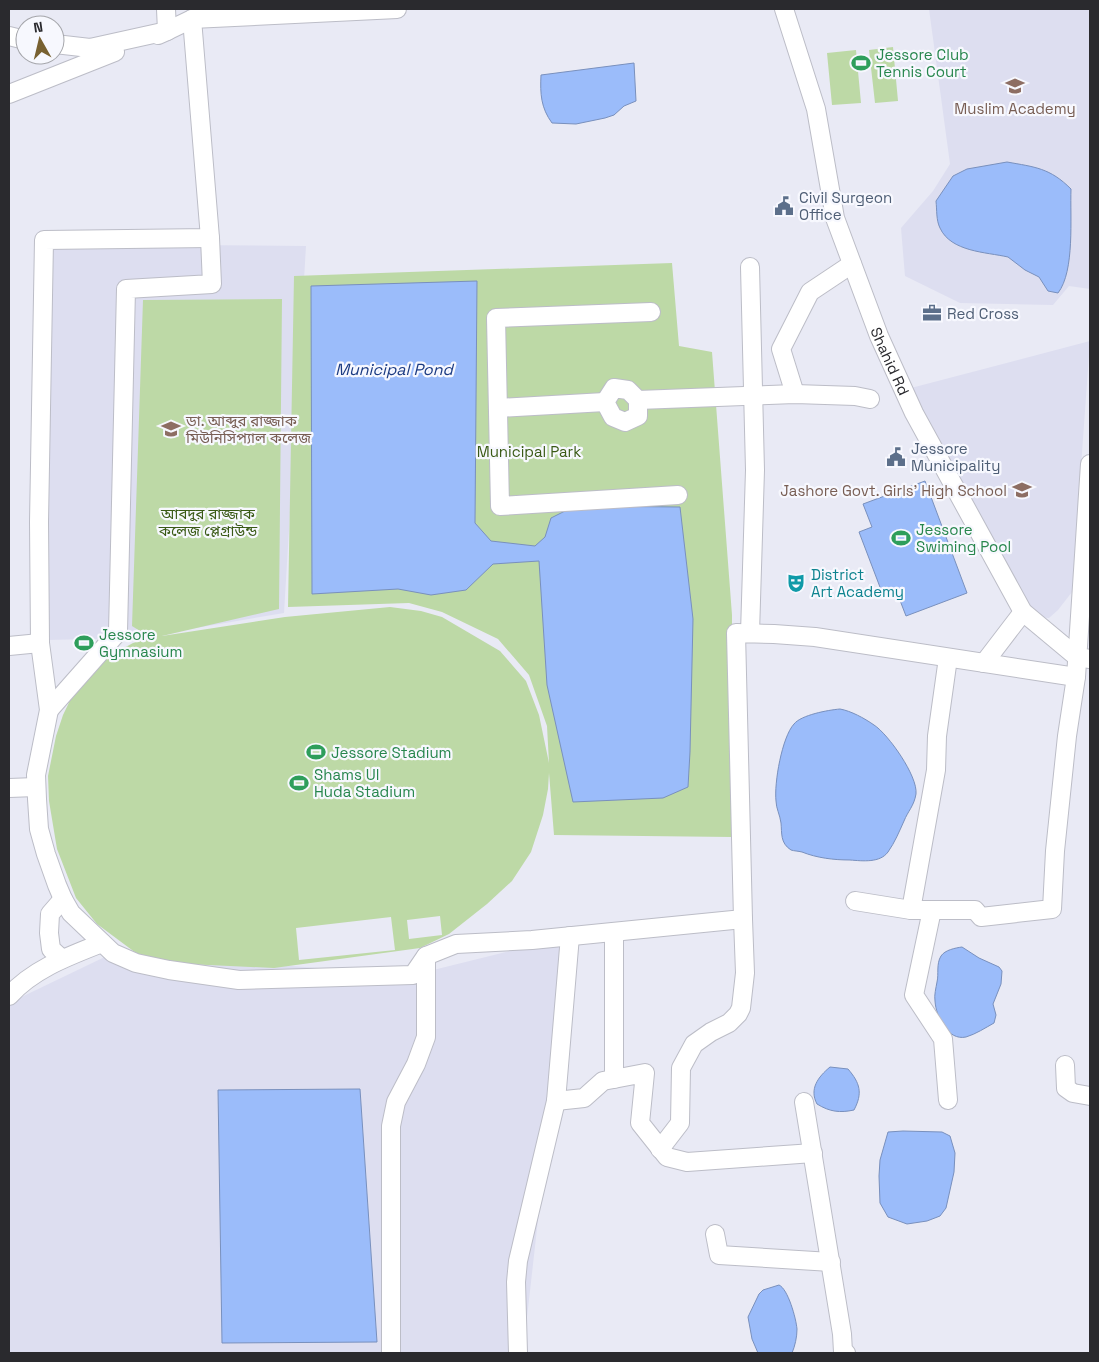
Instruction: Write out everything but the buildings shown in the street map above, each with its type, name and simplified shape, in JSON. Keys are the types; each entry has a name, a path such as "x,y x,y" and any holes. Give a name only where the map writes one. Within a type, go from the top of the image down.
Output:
{"street":[{"path":"166,9 167,31"},
{"path":"9,94 167,31 192,19 397,9"},
{"name":"Shahid Rd","path":"784,9 816,109 835,218 879,336 914,413 1023,612 1084,658"},
{"path":"49,710 118,632 126,289 212,284 192,19"},
{"path":"65,45 90,48 167,31"},
{"path":"210,238 44,240 39,522 40,643 49,710 36,775 36,787 39,829 57,885 71,913 113,952 136,963 169,970 239,980 413,975 426,956 456,944 570,936 743,919"},
{"path":"794,394 781,348 810,292 852,264"},
{"path":"750,267 755,470 750,634"},
{"path":"651,312 496,318 500,506 678,495"},
{"path":"614,388 628,390 638,400 638,416 625,422 613,417 605,402 614,388"},
{"path":"638,400 794,394 855,396 870,399"},
{"path":"498,408 605,402"},
{"path":"855,901 911,910 975,910 981,917 1052,909 1055,851 1066,745 1076,677 1084,658 1090,464"},
{"path":"984,663 1023,612"},
{"path":"660,1148 680,1123 681,1068 694,1044 710,1032 729,1023 741,1008 745,973 736,633 815,637 1076,677"},
{"path":"9,646 40,643"},
{"path":"911,910 936,770 937,736 948,658"},
{"path":"9,788 36,787"},
{"path":"62,959 51,948 49,933 50,914 64,899"},
{"path":"932,910 914,995 943,1039 948,1100"},
{"path":"614,932 614,1079"},
{"path":"518,1353 516,1282 518,1261 556,1101 570,936"},
{"path":"11,991 53,962 102,943"},
{"path":"391,1353 391,1126 396,1102 416,1064 426,1037 426,956"},
{"path":"1065,1065 1066,1088 1073,1093 1090,1096"},
{"path":"556,1101 584,1098 603,1081 645,1073 640,1123 667,1158 687,1162 813,1153"},
{"path":"804,1102 831,1262 843,1352 846,1353"},
{"path":"715,1234 719,1255 831,1262"}],"shaded area":[{"name":"Muslim Academy","path":"929,9 1090,9 1090,289 1069,286 1053,305 960,303 905,276 901,228 933,191 950,164"},
{"name":"ডা. আব্দুর রাজ্জাক মিউনিসিপ্যাল কলেজ","path":"48,244 306,246 284,613 137,638 46,640"},
{"name":"Jashore Govt. Girls' High School","path":"1090,341 1072,592 1049,618 1038,617 1027,607 911,388"},
{"path":"570,936 523,1353 9,1353 9,1003 113,953 413,975"}],"green space":[{"path":"893,47 898,101 875,103 869,50"},
{"path":"856,50 861,103 832,105 827,53"},
{"path":"672,263 679,346 712,352 732,615 732,837 554,835 549,773 543,815 531,852 512,881 487,904 449,934 420,948 274,968 166,963 140,956 97,924 76,898 57,849 49,801 48,776 56,736 63,715 77,686 93,665 133,643 151,638 132,626 143,300 282,299 279,609 162,636 285,617 390,607 421,611 442,617 500,651 526,681 539,715 549,763 547,726 529,675 498,639 442,612 409,603 288,607 294,276","holes":["440,916 442,935 409,939 407,920","391,917 395,950 299,960 296,928"]}],"water":[{"path":"634,63 636,101 624,106 614,115 605,118 576,124 552,123 542,100 541,75"},
{"path":"1007,162 1042,170 1056,177 1071,189 1069,258 1067,271 1058,293 1048,291 1039,277 1025,270 1008,257 970,250 952,242 940,228 937,218 936,201 953,176 967,169"},
{"name":"Municipal Pond","path":"477,281 475,523 491,541 535,546 545,537 551,518 575,506 680,507 693,619 688,787 663,798 573,802 547,685 539,561 493,564 466,590 431,595 398,589 312,594 311,286"},
{"path":"925,481 967,593 906,616 896,590 883,595 859,532 872,527 863,504"},
{"path":"840,709 862,717 887,737 901,756 915,786 914,802 895,841 885,856 876,860 838,860 814,856 791,850 782,838 776,804 776,783 783,749 790,730 802,718"},
{"path":"962,947 979,958 999,967 1002,971 1001,984 993,1004 996,1015 994,1023 966,1037 954,1035 944,1026 938,1014 935,996 941,956 948,951"},
{"path":"830,1067 848,1069 858,1084 859,1098 854,1110 835,1111 817,1104 814,1088 822,1075"},
{"path":"360,1089 377,1342 222,1343 218,1090"},
{"path":"888,1132 942,1132 950,1136 955,1153 954,1172 946,1208 940,1216 927,1221 907,1224 888,1217 880,1203 880,1160"},
{"path":"779,1285 791,1304 795,1318 797,1332 794,1347 792,1353 758,1353 752,1339 748,1317 759,1294 763,1290"}],"place":[{"name":"Jessore Club Tennis Court","path":"861,63"},
{"name":"Muslim Academy","path":"1015,86"},
{"name":"Civil Surgeon Office","path":"784,206"},
{"name":"Red Cross","path":"932,313"},
{"name":"ডা. আব্দুর রাজ্জাক মিউনিসিপ্যাল কলেজ","path":"171,429"},
{"name":"Jessore Municipality","path":"896,457"},
{"name":"Jashore Govt. Girls' High School","path":"1022,490"},
{"name":"Jessore Swiming Pool","path":"901,538"},
{"name":"District Art Academy","path":"796,583"},
{"name":"Jessore Gymnasium","path":"84,643"},
{"name":"Jessore Stadium","path":"316,752"},
{"name":"Shams Ul Huda Stadium","path":"299,783"}],"park label":[{"name":"Municipal Park","path":"529,451"},
{"name":"আবদুর রাজ্জাক কলেজ প্লেগ্রাউন্ড","path":"208,522"}]}
